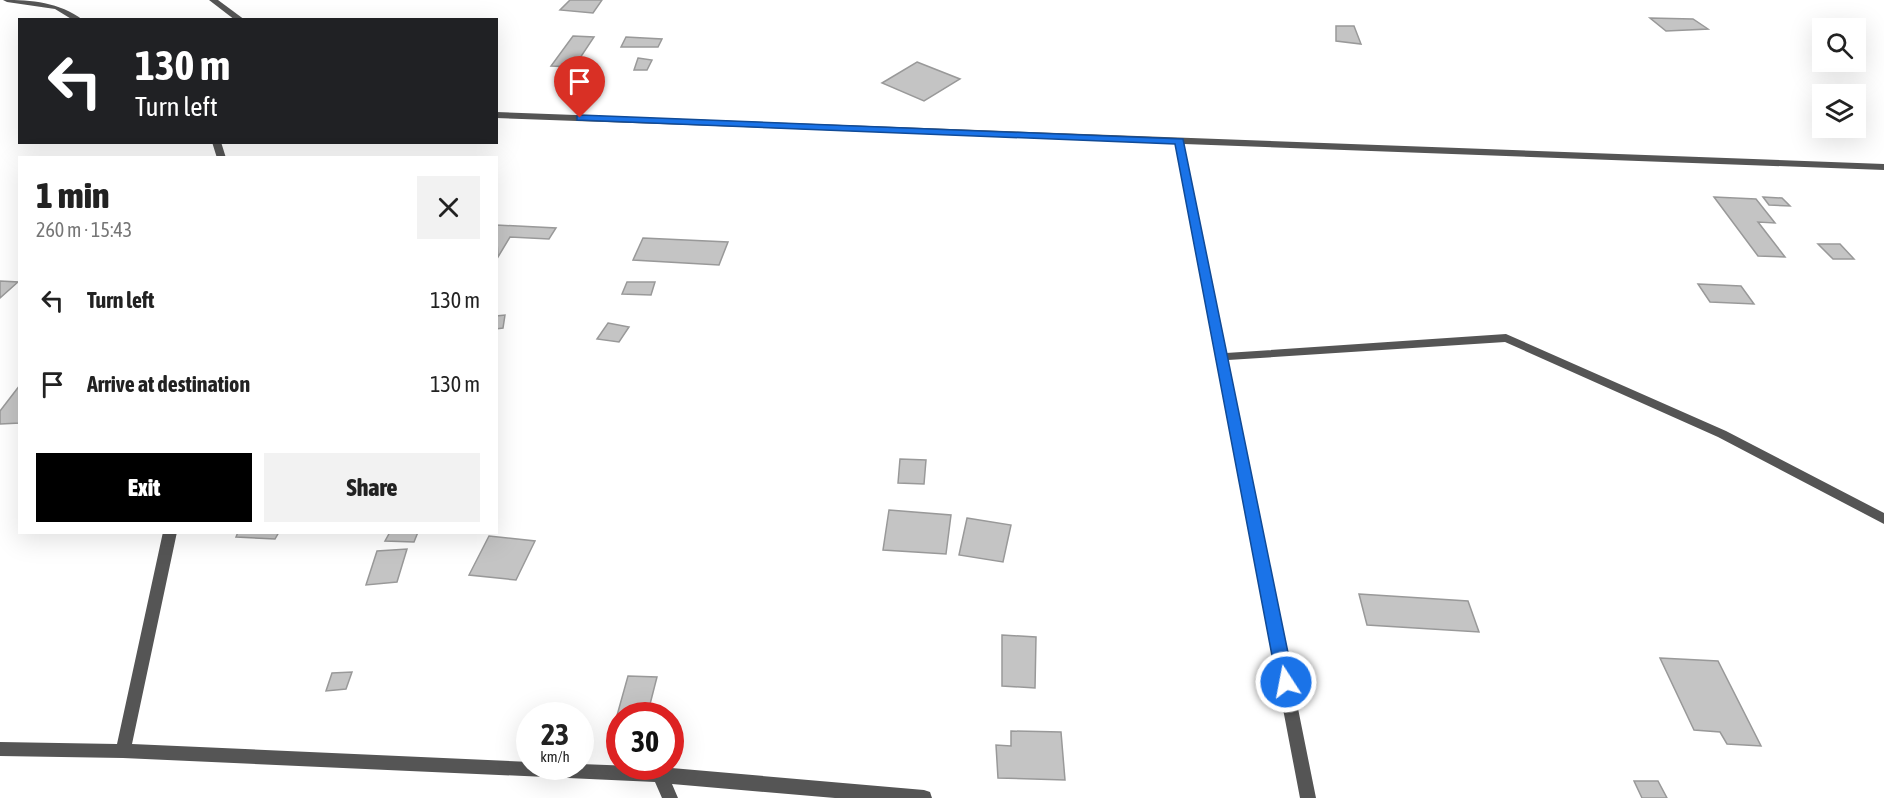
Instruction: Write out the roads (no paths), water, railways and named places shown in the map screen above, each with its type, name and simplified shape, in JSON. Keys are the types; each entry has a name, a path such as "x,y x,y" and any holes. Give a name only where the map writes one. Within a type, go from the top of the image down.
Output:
{"street":[{"path":"7,0 57,7 76,18"},
{"path":"213,0 238,18"},
{"path":"498,115 1884,167"},
{"path":"1179,141 1308,798"},
{"path":"1222,357 1506,338 1722,434 1884,519"},
{"path":"123,751 170,534"},
{"path":"0,749 123,751 606,773"},
{"path":"684,777 924,798"},
{"path":"662,780 670,798"}]}
